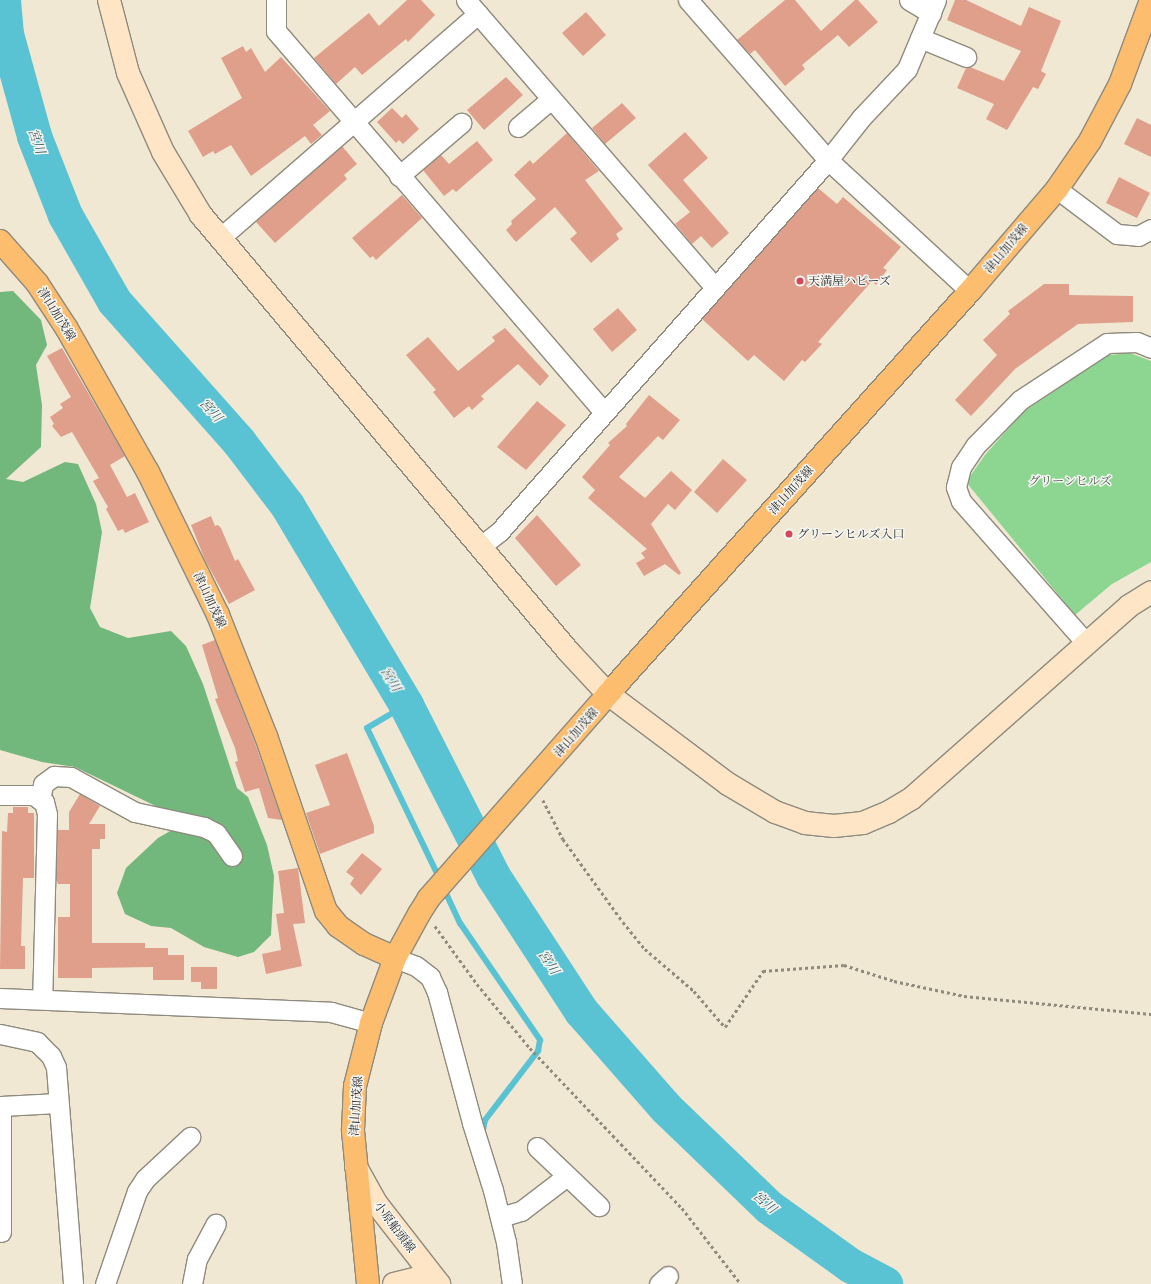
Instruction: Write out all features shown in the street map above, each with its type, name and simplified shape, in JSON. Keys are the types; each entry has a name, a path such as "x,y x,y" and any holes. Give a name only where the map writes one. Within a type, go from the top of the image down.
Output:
{"main road":[{"name":"津山加茂線","path":"368,1284 353,1130 355,1086 371,1023 395,958 424,906 608,694 970,291 1057,189 1090,141 1120,84 1151,0"},
{"name":"津山加茂線","path":"0,241 37,283 67,328 148,472 218,615 263,729 326,911 338,926 364,944 395,958"}],"street":[{"path":"109,0 128,73 163,152 201,215 568,651 608,694 728,784 775,812 805,823 834,826 856,823 889,812 911,798 1129,606 1151,592"},
{"path":"276,0 276,31 353,123 603,411"},
{"path":"466,0 715,287"},
{"path":"688,0 828,160 970,291"},
{"path":"481,546 499,532 603,411 828,160 861,118 907,69 934,6 909,0"},
{"path":"220,238 478,14"},
{"path":"920,38 966,57"},
{"path":"518,127 551,99"},
{"path":"399,176 461,123"},
{"path":"1057,189 1117,234 1138,236 1151,229"},
{"path":"1087,644 962,501 956,487 962,468 975,446 1020,400 1107,343 1137,342 1151,348"},
{"path":"40,800 43,784 54,776 71,777 135,812 204,827 216,833 232,856"},
{"path":"0,795 33,795 44,802 47,814 42,999"},
{"path":"395,958 416,966 430,977 437,992 474,1131 500,1217 512,1284"},
{"path":"0,998 331,1012 371,1023"},
{"path":"0,1034 37,1042 51,1056 56,1067 73,1284"},
{"path":"1,1232 1,1106 58,1103"},
{"path":"105,1284 137,1190 145,1180 190,1137"},
{"path":"537,1147 599,1206"},
{"name":"小原船頭線","path":"356,1167 376,1203 439,1284"},
{"path":"500,1217 521,1211 567,1176"},
{"path":"192,1284 197,1259 216,1224"},
{"path":"394,1284 418,1278 439,1284"}],"path":[{"path":"528,787 563,839 623,922 645,949 694,991 725,1027 763,971 844,965 894,982 964,996 1151,1014"},
{"path":"424,906 477,984 530,1048 682,1208 741,1284"}],"green space":[{"path":"13,291 41,320 47,345 36,365 42,405 41,447 6,479 23,482 65,462 78,464 96,504 102,532 90,608 100,627 128,638 171,631 186,646 203,684 237,788 248,797 267,845 274,876 271,935 254,952 238,957 204,947 171,928 151,926 125,914 117,893 126,868 158,838 172,830 168,812 75,767 42,762 0,750 0,292"},
{"name":"グリーンヒルズ","path":"1130,353 1151,361 1151,562 1112,584 1075,615 966,482 985,455 1023,412 1109,355"}],"building":[{"path":"407,0 421,0 435,15 408,42 406,39 362,75 355,67 336,84 314,58 369,13 379,26"},
{"path":"785,0 795,0 821,31 855,0 858,0 878,22 849,47 838,35 802,65 805,69 785,86 755,50 750,54 737,40"},
{"path":"955,0 966,0 1021,26 1029,7 1061,21 1041,71 1046,74 1038,89 1033,87 1007,130 986,119 994,104 957,88 966,68 970,67 1004,81 1021,51 947,20"},
{"path":"586,12 606,35 583,56 562,33"},
{"path":"243,46 246,52 251,48 265,72 281,57 330,111 313,125 322,135 311,144 305,136 251,176 231,145 215,154 213,151 203,157 188,131 242,98 221,58"},
{"path":"506,77 523,95 484,130 467,110"},
{"path":"622,103 636,118 605,144 592,128"},
{"path":"392,108 402,118 406,114 419,129 403,144 399,140 396,143 377,122"},
{"path":"1137,118 1151,125 1151,157 1124,144"},
{"path":"685,132 708,158 683,180 729,233 712,248 701,236 692,244 675,224 690,212 648,165"},
{"path":"567,133 599,171 585,180 623,229 616,234 619,239 591,263 570,239 577,233 555,207 516,242 506,230 512,224 511,221 536,199 514,175 530,160 533,164"},
{"path":"477,141 493,160 456,192 453,189 444,196 423,170 441,155 449,164"},
{"path":"342,146 357,164 344,175 347,179 275,243 256,222"},
{"path":"1119,177 1150,193 1137,218 1106,203"},
{"path":"818,188 837,204 843,197 901,247 883,268 887,270 876,285 872,281 818,342 822,344 805,362 802,360 784,381 754,355 748,361 702,319"},
{"path":"402,195 422,218 376,260 373,256 370,258 352,238"},
{"path":"1044,284 1069,284 1069,295 1133,296 1133,322 1078,324 1015,369 971,416 955,400 997,355 983,340 1010,314 1008,311"},
{"path":"618,308 637,330 612,352 593,329"},
{"path":"505,328 549,376 540,386 518,364 481,396 484,399 472,410 469,406 454,418 433,392 436,390 406,355 428,337 458,371 495,341 492,337"},
{"path":"62,348 125,456 110,465 127,497 135,493 149,522 125,533 123,529 118,531 106,509 108,507 93,481 99,478 72,432 61,437 52,426 54,424 50,417 63,408 60,404 71,397 47,356"},
{"path":"649,395 680,420 663,440 658,436 619,477 645,498 671,471 692,490 675,510 668,504 651,524 681,573 679,575 665,564 644,576 636,563 645,558 641,553 647,549 588,498 595,490 582,477 610,445 608,443 627,426 626,424"},
{"path":"537,401 566,425 526,470 497,447"},
{"path":"723,459 747,480 717,513 694,492"},
{"path":"537,515 581,565 556,586 515,538"},
{"path":"211,516 215,526 218,525 221,528 235,561 238,559 255,590 229,604 205,560 191,525"},
{"path":"215,640 254,740 282,820 268,818 259,788 245,792 235,762 238,761 235,748 215,699 218,698 202,645"},
{"path":"347,753 374,826 374,833 320,854 306,813 330,805 315,765"},
{"path":"80,794 100,806 89,824 105,824 105,839 100,839 100,849 92,849 92,943 145,943 145,948 168,948 168,955 184,955 184,980 153,980 153,967 92,968 92,978 58,978 58,917 70,917 70,884 58,884 56,879 58,830 69,830 69,812"},
{"path":"13,807 28,807 28,813 34,813 34,878 23,878 21,946 25,946 25,969 0,969 2,831 7,832 8,813 13,813"},
{"path":"362,853 382,869 361,895 350,884 354,878 346,872"},
{"path":"298,868 305,923 293,924 302,966 266,974 262,954 281,950 276,914 284,913 278,871"},
{"path":"191,967 217,967 217,989 201,989 201,982 191,982"}],"waterway":[{"name":"宮川","path":"3,0 6,34 34,136 65,215 114,301 239,442 287,505 406,705 493,876 581,1011 666,1108 769,1207 850,1265 885,1284"},
{"path":"406,705 367,728 440,880"},
{"path":"444,889 460,923 540,1040 538,1051 485,1120 482,1135"}],"place":[{"name":"天満屋ハピーズ","path":"800,281"},
{"name":"グリーンヒルズ入口","path":"789,534"}]}
